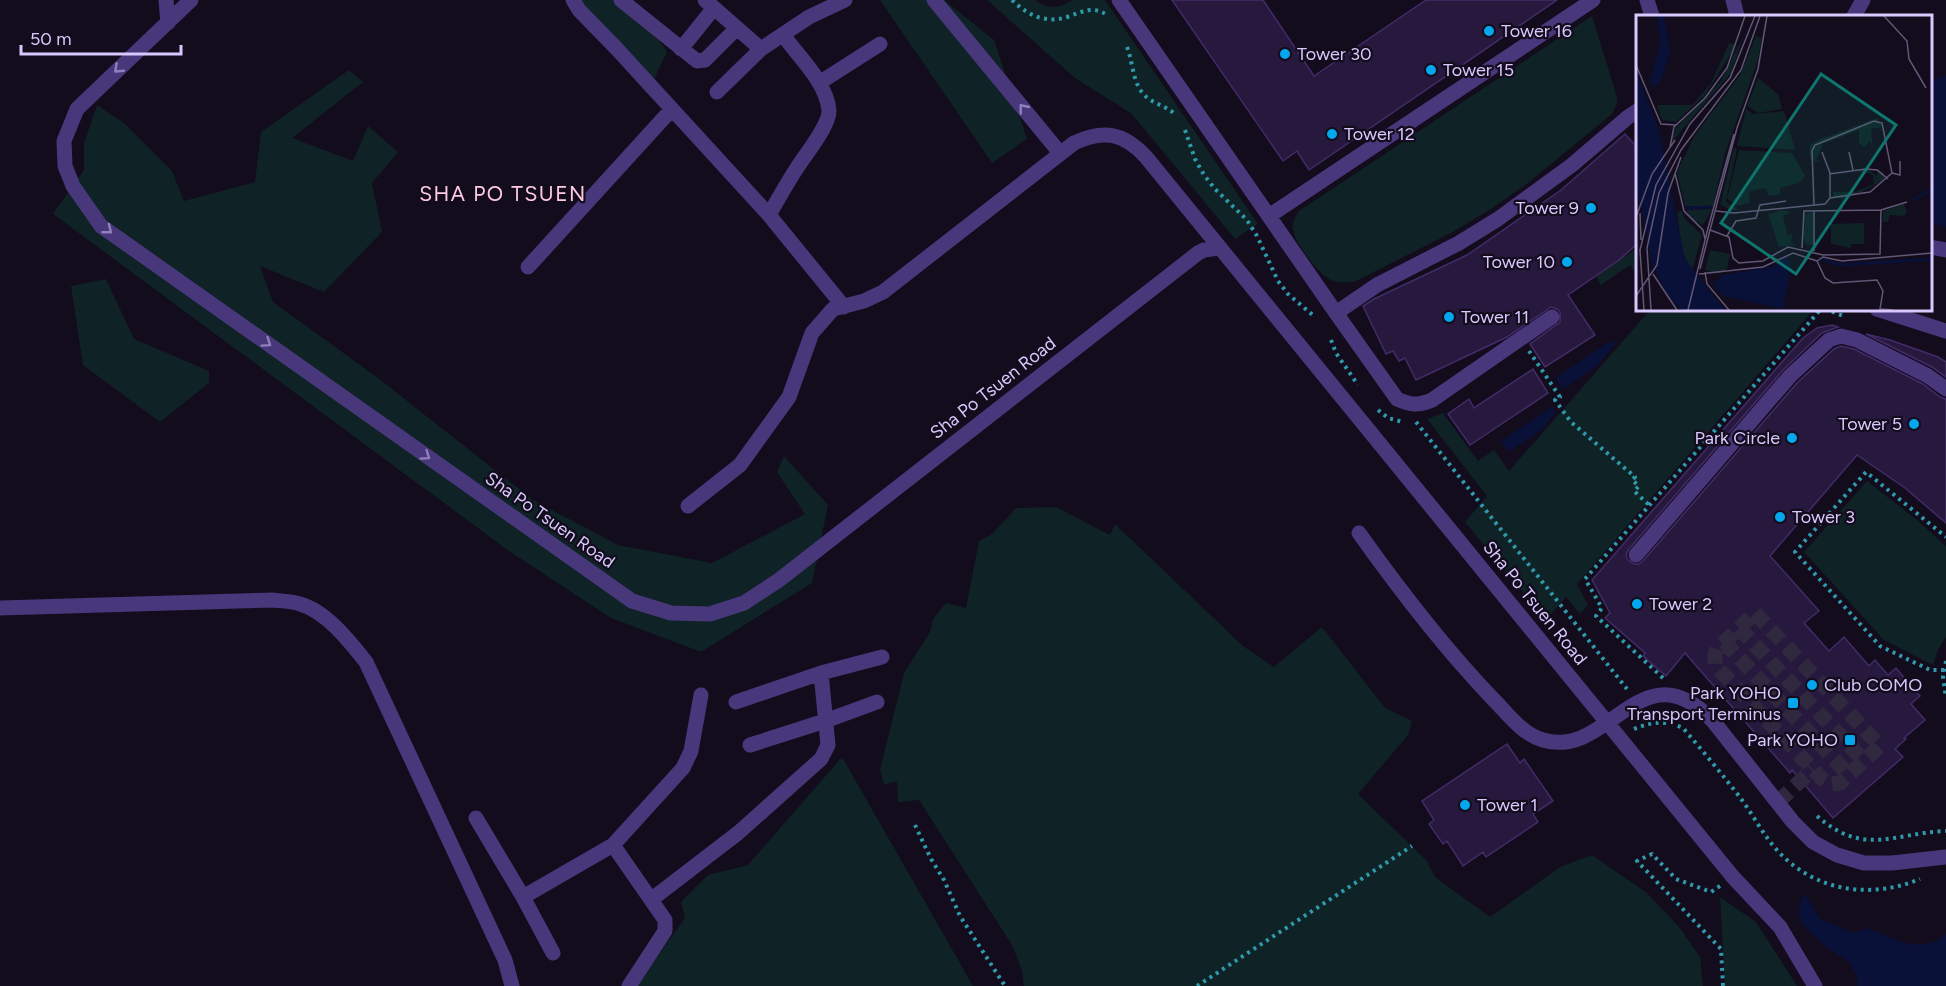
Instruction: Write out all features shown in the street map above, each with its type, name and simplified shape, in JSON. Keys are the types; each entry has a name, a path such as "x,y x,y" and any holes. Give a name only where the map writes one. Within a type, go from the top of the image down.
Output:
{"street":[{"path":"166,0 168,23"},
{"name":"Sha Po Tsuen Road","path":"191,0 77,109 64,141 66,166 73,186 101,226 632,601 671,613 710,614 744,603 779,580 1198,253 1219,248"},
{"path":"573,0 579,10 769,215 844,307"},
{"path":"621,0 697,61 705,60 737,28"},
{"path":"717,92 761,49 809,17 845,0"},
{"path":"934,0 1060,153"},
{"path":"1119,0 1397,399 1408,404 1420,405 1432,400 1552,317"},
{"path":"1269,216 1593,0"},
{"path":"1647,0 1652,15"},
{"path":"1733,0 1737,15"},
{"path":"1855,15 1863,0"},
{"path":"681,50 710,4 761,49"},
{"path":"769,215 824,126 829,113 827,101 819,83 783,35"},
{"path":"819,83 880,44"},
{"path":"528,267 672,109"},
{"path":"1335,313 1377,285 1459,243 1498,219 1536,193 1636,112"},
{"name":"Sha Po Tsuen Road","path":"688,506 740,465 789,397 812,333 833,309 864,301 883,292 1074,143 1088,136 1104,134 1121,137 1135,145 1733,877 1780,927 1815,986"},
{"path":"1931,247 1946,250"},
{"path":"1880,310 1946,331"},
{"path":"1636,555 1790,376 1829,340 1841,336 1857,339 1928,376 1946,389"},
{"path":"1359,533 1409,602 1463,668 1522,729 1542,740 1564,743 1586,737 1644,699 1663,695 1682,698 1699,707 1713,721 1793,822 1813,842 1837,855 1864,863 1892,863 1946,857"},
{"path":"0,608 272,600 301,604 326,618 344,634 366,662 505,960 512,986"},
{"path":"736,702 821,673 882,657"},
{"path":"652,899 738,833 821,759 828,745 821,673"},
{"path":"523,897 613,845 683,768 691,752 701,695"},
{"path":"750,745 877,702"},
{"path":"476,818 553,953"},
{"path":"613,845 665,920 665,931 629,986"}],"path":[{"path":"1667,682 1596,616 1602,608 1585,579 1820,310"},
{"path":"1521,339 1560,397 1555,400 1571,423 1635,477 1632,480 1638,486 1634,491 1649,505"},
{"path":"1944,670 1930,670 1880,646 1795,552 1866,472 1946,537"},
{"path":"1946,661 1943,677 1946,698"},
{"path":"1817,816 1841,833 1869,841 1883,841 1946,831"},
{"path":"915,825 960,916 1005,986"},
{"path":"1197,986 1412,846"},
{"path":"1712,892 1676,879 1652,854 1637,861 1720,949 1723,986"}],"green space":[{"path":"567,0 631,0 667,52 647,94"},
{"path":"880,0 944,0 994,40 1027,139 992,163"},
{"path":"987,0 1035,0 1051,7 1073,0 1105,0 1258,224 1235,239 1132,114 1075,78"},
{"path":"1592,16 1617,97 1612,114 1528,183 1453,232 1354,282 1331,280 1314,265 1294,234 1293,223 1299,211"},
{"path":"349,70 363,82 292,138 353,161 368,126 398,152 372,183 382,232 324,292 260,266 273,302 378,378 533,500 618,545 712,563 805,514 777,472 784,456 828,505 812,583 701,652 611,618 509,551 53,214 84,170 84,144 97,105 124,123 172,171 184,201 255,182 261,132"},
{"path":"1636,249 1636,274 1630,265 1601,285 1596,276"},
{"path":"106,279 134,339 209,371 209,383 160,422 83,365 71,286"},
{"path":"1650,310 1806,310 1811,313 1577,584 1588,605 1580,614 1566,597 1546,620 1465,522 1487,496 1427,419 1443,413 1478,461 1494,450 1509,471"},
{"path":"1867,481 1946,546 1946,637 1933,665 1884,640 1804,552"},
{"path":"1056,507 1110,535 1115,524 1243,646 1274,667 1322,627 1385,708 1412,721 1408,735 1358,794 1427,861 1435,877 1490,917 1560,867 1592,855 1647,893 1680,928 1700,957 1703,986 1024,986 1022,970 1012,945 919,800 898,802 897,781 884,785 880,769 904,673 930,632 933,619 946,603 966,608 979,541 992,534 1016,508"},
{"path":"842,757 973,986 636,986 685,918 681,902 708,875 748,865"},
{"path":"1720,897 1756,922 1797,986 1725,986"}],"shaded area":[{"path":"1946,75 1946,228 1931,221 1931,82"},
{"path":"1612,340 1615,345 1597,366 1563,389 1555,378"},
{"path":"1552,407 1556,413 1540,431 1509,452 1501,441"},
{"path":"1803,893 1820,919 1855,933 1867,928 1897,940 1918,945 1928,944 1946,933 1946,986 1857,986 1857,976 1848,961 1826,947 1803,925 1798,913"}],"building":[{"path":"1172,0 1263,0 1314,76 1426,0 1557,0 1309,170 1297,151 1283,161"},
{"path":"1625,134 1636,146 1636,245 1619,260 1568,295 1595,335 1545,367 1530,344 1560,322 1560,312 1551,307 1507,337 1416,380 1405,358 1399,361 1393,351 1386,354 1363,306 1467,255 1561,190"},
{"path":"1832,325 1838,327 1822,333 1783,370 1626,554 1627,559 1634,564 1643,561 1797,383 1834,349 1841,346 1854,349 1923,384 1946,399 1946,523 1905,488 1857,455 1770,556 1819,611 1804,623 1829,651 1844,637 1869,666 1875,660 1888,675 1896,668 1920,696 1911,704 1925,720 1895,749 1903,757 1833,818 1792,770 1790,773 1685,653 1666,676 1643,656 1645,653 1605,618 1610,613 1592,580 1803,338 1817,328"},
{"path":"1866,334 1938,357 1946,362 1946,377 1932,367"},
{"path":"1533,369 1548,393 1470,445 1448,414 1469,399 1474,408"},
{"name":"Tower 1","path":"1507,744 1520,763 1524,759 1553,801 1533,814 1538,822 1486,857 1483,852 1463,866 1447,841 1443,844 1429,824 1434,820 1422,801"}],"tunnel":[{"path":"1755,613 1880,746 1840,783 1830,784 1822,779 1715,665 1717,649 1755,613"},
{"path":"1739,628 1864,761"},
{"path":"1724,642 1849,775"},
{"path":"1778,802 1813,769"}],"place":[{"name":"Tower 16","path":"1489,31"},
{"name":"Tower 30","path":"1285,54"},
{"name":"Tower 15","path":"1431,70"},
{"name":"Tower 12","path":"1332,134"},
{"name":"Tower 9","path":"1591,208"},
{"name":"Tower 10","path":"1567,262"},
{"name":"Tower 11","path":"1449,317"},
{"name":"Tower 5","path":"1914,424"},
{"name":"Park Circle","path":"1792,438"},
{"name":"Tower 3","path":"1780,517"},
{"name":"Tower 2","path":"1637,604"},
{"name":"Club COMO","path":"1812,685"},
{"name":"Park YOHO Transport Terminus","path":"1793,703"},
{"name":"Park YOHO","path":"1850,740"},
{"name":"Tower 1","path":"1465,805"}],"district":[{"name":"SHA PO TSUEN","path":"503,194"}]}
